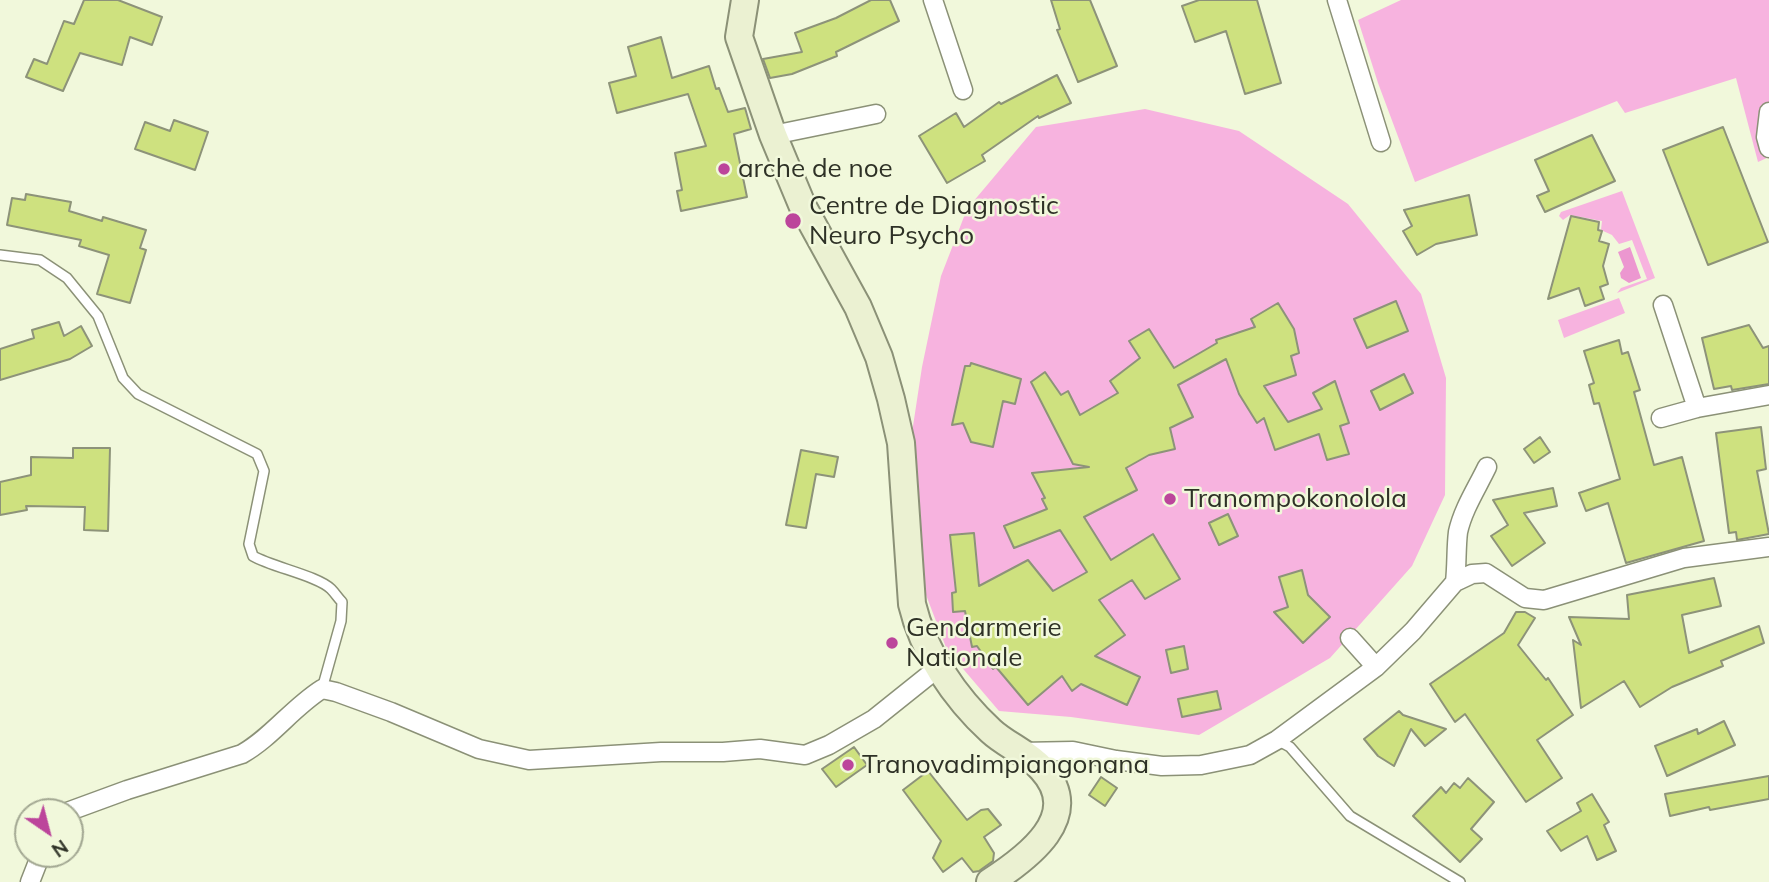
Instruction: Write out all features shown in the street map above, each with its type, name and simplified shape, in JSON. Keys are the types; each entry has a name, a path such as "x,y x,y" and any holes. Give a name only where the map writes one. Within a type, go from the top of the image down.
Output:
{"street":[{"path":"745,0 739,37 773,135 803,207 858,307 879,357 901,443 912,604 918,628 939,667 975,716 1043,770 1055,790 1058,805 1054,821 1040,843 1012,868 990,882"},
{"path":"933,0 962,90"},
{"path":"1337,0 1381,142"},
{"path":"1769,112 1766,137 1769,148"},
{"path":"773,135 876,114"},
{"path":"1663,305 1697,408"},
{"path":"1661,418 1697,408 1769,395"},
{"path":"1455,582 1458,534 1464,512 1487,467"},
{"path":"1021,752 1073,751 1163,766 1201,765 1250,755 1277,740 1376,667 1413,631 1455,582 1472,574 1486,573 1525,598 1544,600 1684,558 1769,547"},
{"path":"1350,638 1376,667"},
{"path":"84,806 242,754 258,744 310,696 322,689 391,712 479,749 529,760 760,749 805,755 829,745 873,719 939,667"}],"lane":[{"path":"0,255 40,260 67,278 98,316 123,378 138,394 257,454 264,471 249,544 253,556 330,587 342,602 341,621 322,689"},
{"path":"1277,740 1290,747 1350,816 1460,882"}],"shaded area":[{"path":"1401,0 1769,0 1769,157 1758,162 1736,78 1625,113 1617,101 1415,182 1358,20"},
{"path":"1145,109 1239,131 1348,204 1421,294 1446,378 1445,495 1412,566 1330,658 1199,735 1071,717 999,711 947,650 915,566 908,459 922,367 941,276 967,209 1036,127"},
{"path":"1622,191 1655,278 1617,293 1621,288 1647,279 1632,240 1619,244 1612,235 1601,230 1602,221 1570,215 1563,220 1559,216 1561,212"},
{"path":"1630,247 1641,278 1629,283 1621,278 1620,273 1624,267 1618,252"},
{"path":"1619,298 1625,313 1564,338 1558,320"}],"building":[{"path":"84,0 118,0 162,17 152,45 130,37 122,65 80,53 63,91 26,77 34,59 47,64 64,21 74,24"},
{"path":"871,0 890,0 899,21 836,52 837,56 792,74 770,78 763,59 802,52 795,33 836,18"},
{"path":"1051,0 1090,0 1117,66 1078,82 1057,30 1060,29"},
{"path":"1199,0 1257,0 1281,83 1245,94 1226,31 1195,42 1182,6"},
{"path":"661,37 672,78 709,66 716,89 719,88 728,112 745,108 751,129 734,134 747,197 681,211 677,191 682,190 675,153 706,146 688,94 617,113 609,83 636,76 628,47"},
{"path":"1057,75 1071,103 1039,118 1038,116 982,155 985,161 947,183 919,136 956,113 964,127 999,102 1001,104"},
{"path":"174,120 208,132 195,170 135,149 145,122 170,131"},
{"path":"1723,127 1768,242 1708,265 1663,150"},
{"path":"1592,135 1615,181 1545,212 1537,196 1549,191 1535,160"},
{"path":"26,194 71,202 69,211 102,221 103,217 146,230 140,248 146,250 130,303 97,294 109,255 79,246 81,240 7,225 12,198 25,200"},
{"path":"1469,195 1477,235 1436,244 1417,255 1403,231 1412,226 1404,210"},
{"path":"1571,216 1599,222 1598,230 1602,231 1599,241 1609,244 1603,266 1608,284 1600,287 1604,299 1585,306 1579,288 1548,299"},
{"path":"1396,301 1408,331 1367,348 1354,319"},
{"path":"1278,303 1294,329 1299,353 1291,356 1296,375 1264,386 1288,422 1322,409 1313,393 1335,381 1349,423 1340,426 1349,454 1327,460 1319,434 1275,450 1264,418 1257,423 1239,394 1226,359 1178,385 1193,417 1170,428 1175,449 1149,455 1126,468 1137,490 1084,517 1111,560 1153,534 1180,579 1145,599 1132,580 1099,600 1125,635 1095,656 1140,677 1127,705 1081,684 1072,691 1062,676 1028,705 996,667 993,669 977,646 972,647 965,611 953,612 952,593 956,592 950,535 974,533 979,586 1028,560 1053,591 1087,572 1060,530 1014,548 1004,526 1047,509 1042,499 1045,498 1032,473 1089,467 1073,464 1031,382 1045,372 1061,395 1068,391 1080,415 1118,393 1110,381 1140,358 1129,341 1149,329 1174,368 1217,343 1216,340 1255,327 1251,319"},
{"path":"59,322 64,336 81,326 92,346 70,359 0,380 0,349 34,338 32,330"},
{"path":"1749,325 1763,348 1769,346 1769,384 1732,390 1731,386 1714,389 1702,338"},
{"path":"1619,340 1622,354 1628,352 1640,390 1634,392 1654,465 1682,457 1704,541 1626,563 1608,503 1586,511 1579,493 1620,479 1599,403 1594,404 1589,385 1594,383 1584,351"},
{"path":"971,363 1021,379 1015,404 1003,401 993,447 971,442 963,423 952,425 965,366 970,366"},
{"path":"1404,374 1413,393 1380,410 1371,391"},
{"path":"1761,427 1766,469 1757,471 1769,534 1737,540 1736,532 1729,533 1716,433"},
{"path":"1540,437 1550,452 1534,463 1524,449"},
{"path":"73,448 110,448 108,531 84,530 85,507 26,506 27,510 0,515 0,482 31,475 31,457 73,458"},
{"path":"801,450 838,457 834,477 816,474 806,528 786,525"},
{"path":"1553,488 1557,506 1524,513 1545,543 1512,566 1491,536 1508,525 1493,500"},
{"path":"1228,514 1238,536 1219,545 1209,523"},
{"path":"1302,570 1308,595 1330,617 1303,643 1274,612 1288,607 1279,577"},
{"path":"1714,578 1721,606 1682,615 1689,653 1759,626 1764,643 1721,661 1723,666 1672,687 1640,707 1624,681 1581,708 1573,640 1581,645 1569,617 1629,619 1627,595"},
{"path":"1516,612 1525,612 1535,618 1518,645 1546,680 1548,678 1573,715 1537,740 1562,778 1526,802 1465,714 1455,722 1430,684 1504,633"},
{"path":"1184,646 1188,669 1171,673 1166,650"},
{"path":"1217,691 1221,709 1182,717 1178,699"},
{"path":"1399,711 1403,715 1446,729 1425,746 1411,729 1394,766 1378,756 1364,739"},
{"path":"1724,721 1735,745 1667,776 1655,746 1697,729 1698,734"},
{"name":"Tranovadimpiangonana","path":"854,747 867,765 836,787 822,769"},
{"path":"928,771 967,820 981,810 988,809 1001,825 984,837 994,853 993,861 979,871 973,872 962,858 943,872 933,858 941,841 903,790"},
{"path":"1769,776 1769,799 1710,810 1709,807 1670,816 1665,794"},
{"path":"1101,777 1117,788 1105,806 1089,795"},
{"path":"1468,778 1494,802 1471,829 1482,839 1460,862 1413,816 1441,787 1446,793 1454,783 1460,788"},
{"path":"1592,794 1609,822 1604,825 1616,851 1597,860 1587,836 1561,851 1547,831 1581,811 1577,803"}],"place":[{"name":"arche de noe","path":"724,169"},
{"name":"Centre de Diagnostic Neuro Psycho","path":"793,221"},
{"name":"Tranompokonolola","path":"1170,499"},
{"name":"Gendarmerie Nationale","path":"892,643"},
{"name":"Tranovadimpiangonana","path":"848,765"}]}
